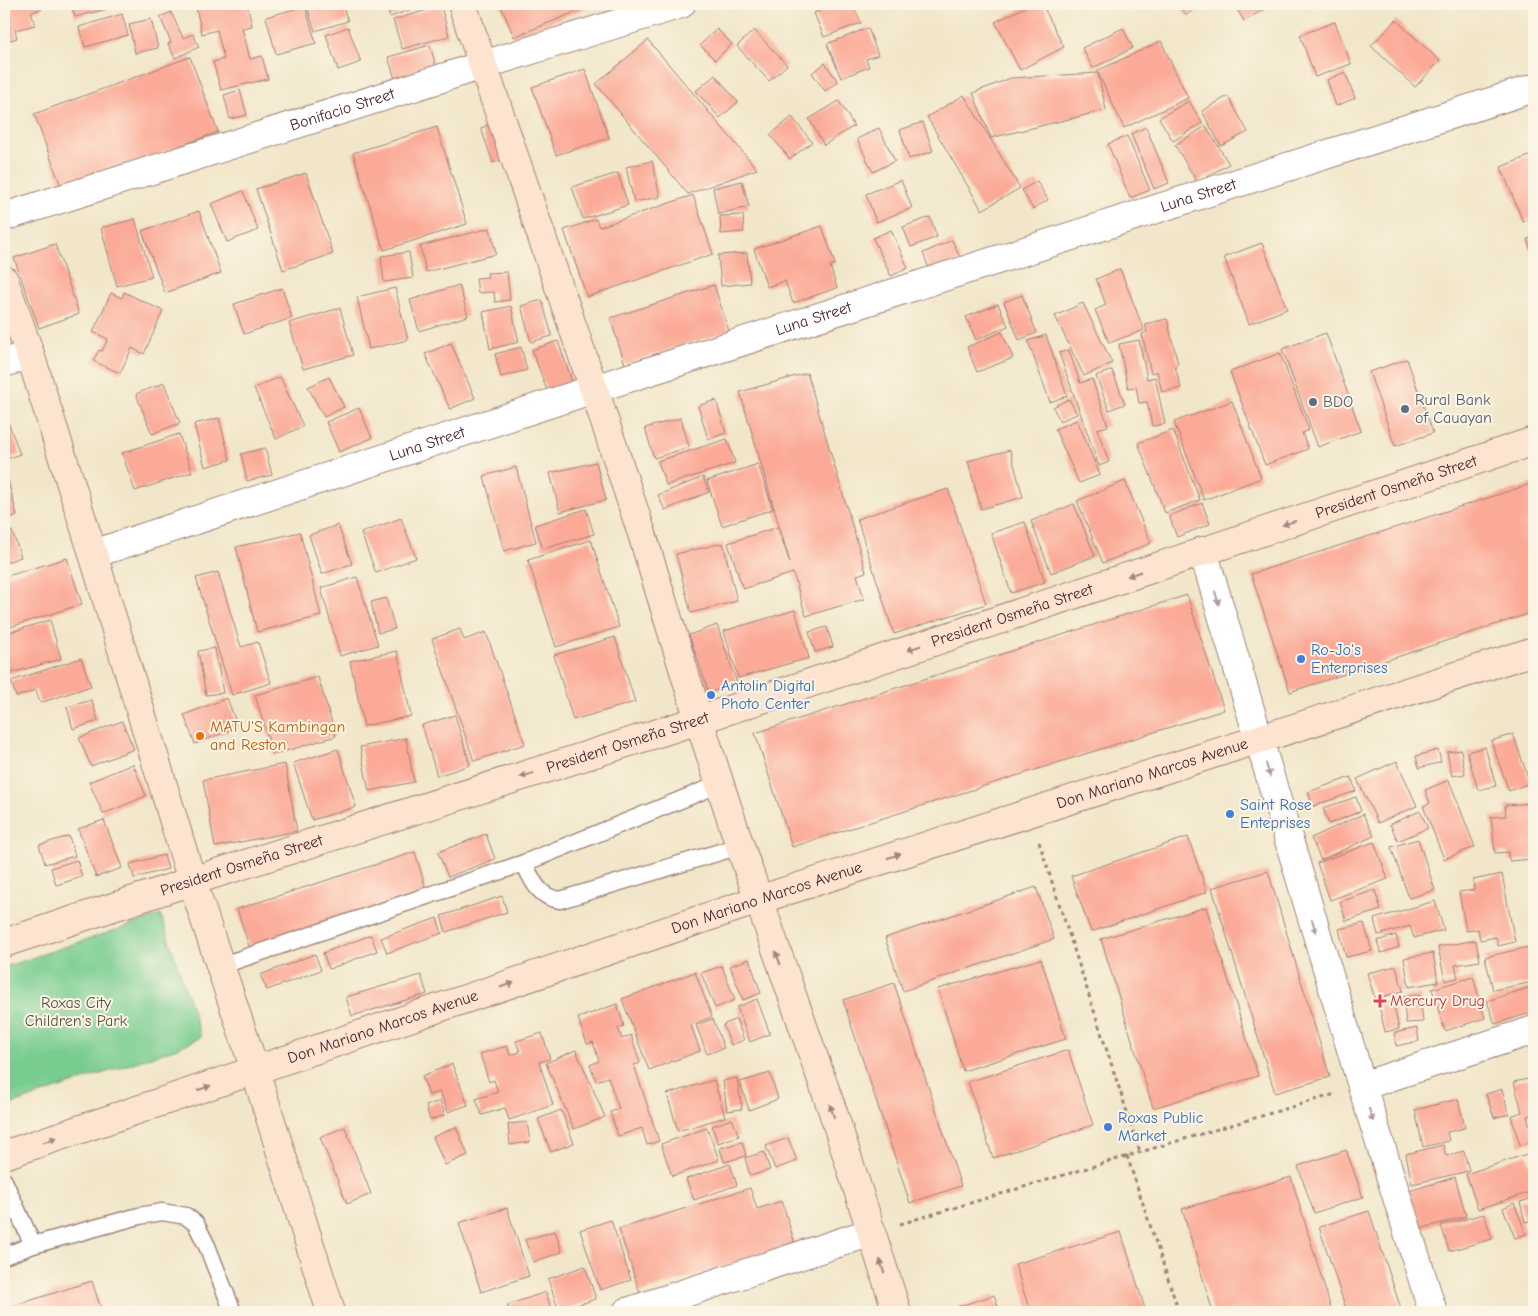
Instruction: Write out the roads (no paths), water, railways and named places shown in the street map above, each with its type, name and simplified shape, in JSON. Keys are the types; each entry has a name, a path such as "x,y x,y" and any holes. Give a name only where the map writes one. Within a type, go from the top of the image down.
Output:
{"main road":[{"path":"462,4 594,389 642,534 740,846 833,1112 897,1312"},
{"path":"4,280 30,354 192,881 255,1070 331,1312"},
{"name":"President Osmeña Street","path":"4,943 192,881 699,720 1534,441"},
{"name":"Don Mariano Marcos Avenue","path":"4,1156 758,900 1534,651"}],"street":[{"name":"Bonifacio Street","path":"4,217 680,4"},
{"name":"Luna Street","path":"93,554 594,389 1534,88"},
{"path":"4,363 30,354"},
{"path":"1203,551 1362,1086 1433,1312"},
{"path":"1362,1086 1534,1030"},
{"path":"627,1312 872,1232"}],"lane":[{"path":"220,966 524,863 720,784"},
{"path":"524,863 531,879 541,892 551,899 560,900 740,846"},
{"path":"4,1181 33,1246"},
{"path":"4,1256 138,1216 162,1212 186,1216 196,1224 208,1246 233,1312"}],"place":[{"name":"BDO","path":"1313,402"},
{"name":"Rural Bank of Cauayan","path":"1405,409"},
{"name":"Ro-Jo's Enterprises","path":"1301,659"},
{"name":"Antolin Digital Photo Center","path":"711,695"},
{"name":"MATU'S Kambingan and Reston","path":"200,736"},
{"name":"Saint Rose Enteprises","path":"1230,814"},
{"name":"Mercury Drug","path":"1380,1001"},
{"name":"Roxas Public Market","path":"1108,1127"}],"park label":[{"name":"Roxas City Children's Park","path":"76,1012"}]}
